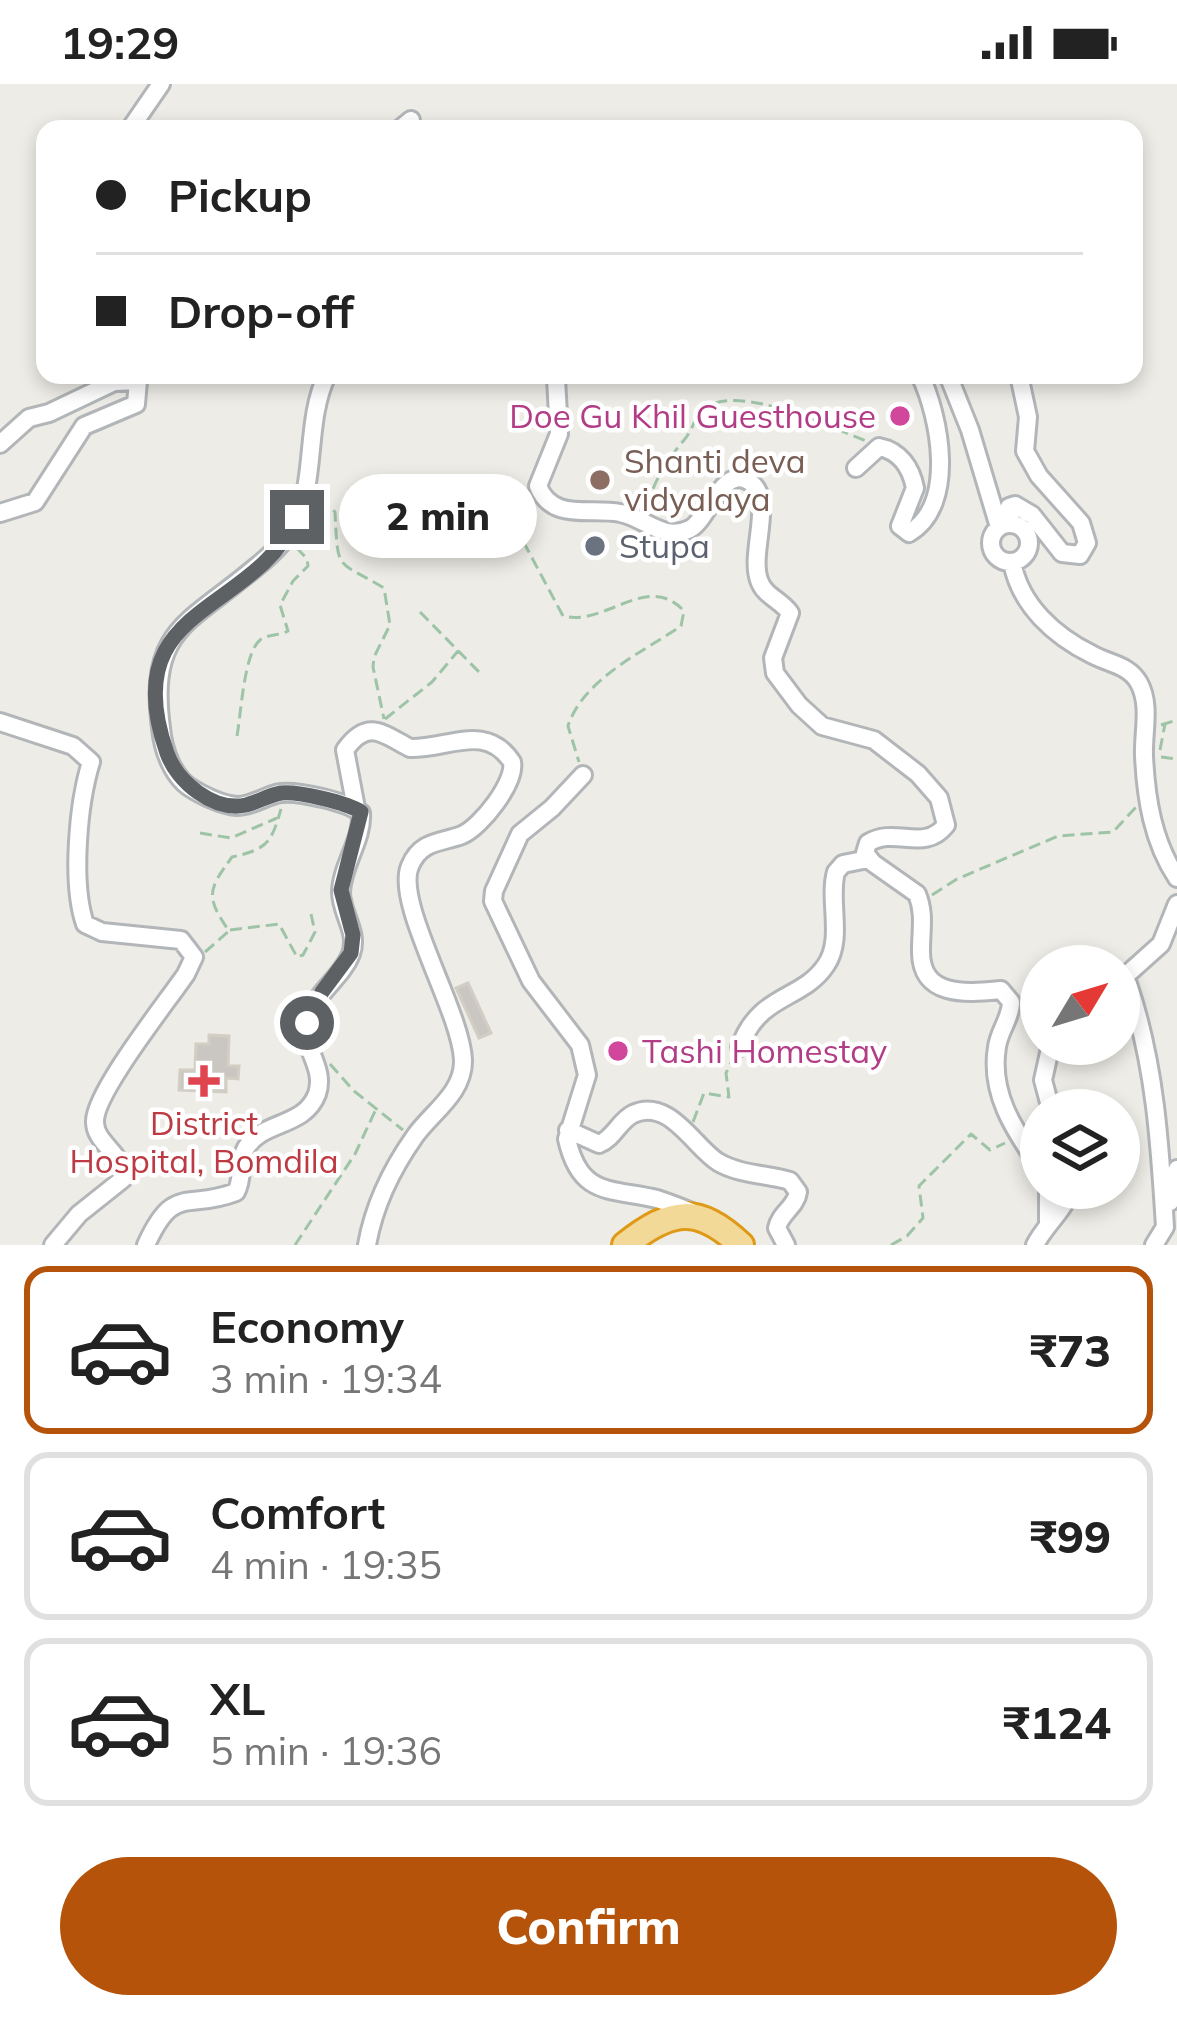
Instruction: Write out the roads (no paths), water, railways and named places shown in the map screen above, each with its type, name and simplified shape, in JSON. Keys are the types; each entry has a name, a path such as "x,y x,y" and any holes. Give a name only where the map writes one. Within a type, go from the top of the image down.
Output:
{"highway":[{"path":"630,1244 678,1216 706,1217 741,1245"}],"street":[{"path":"136,120 161,84"},
{"path":"0,444 29,418 110,384"},
{"path":"0,513 35,502 84,426 136,404 138,384"},
{"path":"325,384 314,412 304,491 286,538 179,627 162,658 157,680 162,741 189,788 237,806 285,793 356,808"},
{"path":"556,384 560,434 538,478 541,494 559,509 618,512 658,530 685,531 697,524 733,480 754,484 762,502 754,551 757,575 767,593 790,613 773,658 775,674 822,726 874,740 918,774 944,809 946,825 936,836 921,841 883,835 866,847 868,859"},
{"path":"856,468 879,447 894,452 913,479 913,496 900,526 904,533 914,531 934,505 939,483 923,384"},
{"path":"952,384 1005,525"},
{"path":"1005,525 1023,528 1030,539 1024,557 1012,562 1000,559 992,549 992,537 1015,505 1032,515 1062,553 1080,555 1087,543 1081,523 1039,476 1025,451 1028,417 1021,384"},
{"path":"1012,562 1022,596 1033,610 1092,655 1136,678 1145,700 1144,759 1155,841 1177,878"},
{"path":"0,722 73,746 91,762 81,792 79,906 85,924 102,932 171,938 192,951 192,965 116,1076 95,1121 124,1168 124,1179 79,1214 53,1245"},
{"path":"146,1245 175,1203 236,1192 245,1149 299,1118 310,1106 320,1080 306,1036 311,1010 346,963 353,944 341,890 362,818 345,750 359,736 385,726 410,748 471,738 488,741 507,754 514,772 502,795 467,833 428,844 408,870 409,900 448,1003 463,1060 449,1096 412,1140 378,1198 367,1245"},
{"path":"583,775 520,833 494,901 531,981 580,1045 587,1075 568,1130 569,1150 576,1163 597,1188 653,1198 706,1217"},
{"path":"740,1047 757,1015 826,965 832,947 836,872 843,864 868,859 907,884 921,904 921,959 933,979 959,995 1001,990 1011,1002 998,1039 995,1070 1020,1141"},
{"path":"1140,962 1161,944 1177,904"},
{"path":"1140,1027 1154,1092 1165,1227"},
{"path":"568,1130 599,1144 634,1113 669,1117 717,1161 795,1185 797,1199 777,1228 785,1245"},
{"path":"1154,1245 1165,1227 1177,1169"},
{"path":"1048,1209 1048,1222"},
{"path":"1035,1245 1062,1209"}],"place":[{"name":"Doe Gu Khil Guesthouse","path":"900,416"},
{"name":"Shanti deva vidyalaya","path":"600,480"},
{"name":"Stupa","path":"595,546"},
{"name":"Tashi Homestay","path":"618,1051"},
{"name":"District Hospital, Bomdila","path":"204,1081"}]}
